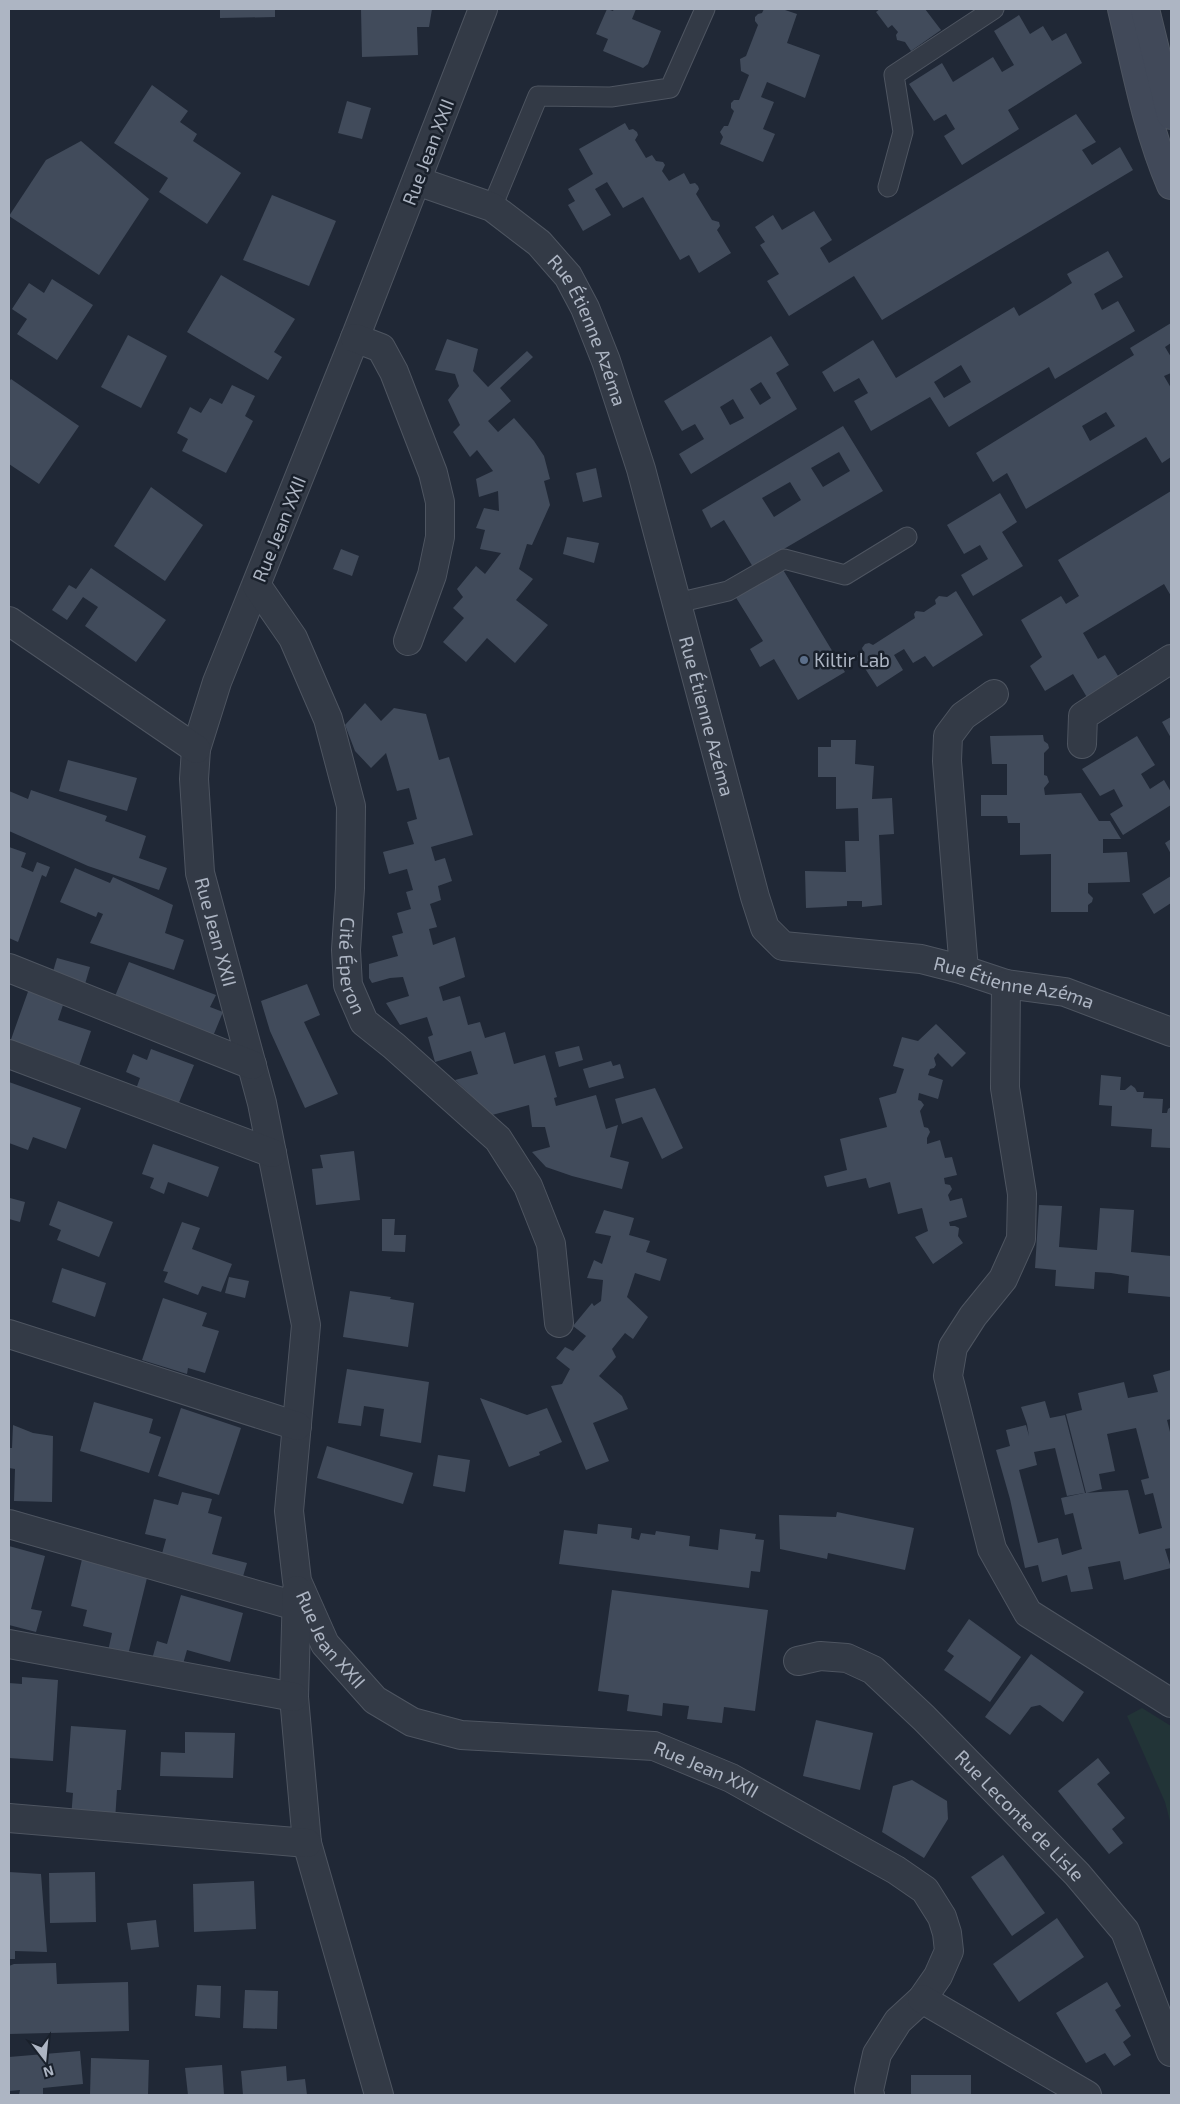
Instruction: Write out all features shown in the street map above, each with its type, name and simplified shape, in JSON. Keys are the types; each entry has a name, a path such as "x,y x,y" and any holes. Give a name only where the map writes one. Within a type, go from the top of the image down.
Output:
{"main road":[{"path":"1122,9 1160,159 1171,185"},
{"path":"1145,9 1171,110"}],"street":[{"name":"Rue Jean XXII","path":"379,2095 307,1843 294,1697 297,1593 289,1511 306,1326 262,1103 200,873 194,779 196,749 217,682 257,586 483,9"},
{"name":"Rue Étienne Azéma","path":"417,181 492,207 539,244 568,276 585,308 606,361 641,469 755,897 765,928 783,946 921,959 964,970 1006,984 1065,992 1171,1032"},
{"path":"355,338 381,348 394,372 433,473 440,502 440,537 432,575 408,642"},
{"name":"Cité Éperon","path":"257,586 293,638 328,719 351,806 350,888 346,950 348,985 364,1022 498,1139 528,1186 551,1244 558,1323"},
{"path":"10,623 196,749"},
{"path":"1082,744 1083,716 1171,659"},
{"path":"964,970 947,761 948,736 963,716 994,694"},
{"path":"9,968 252,1065"},
{"path":"1006,984 1005,1088 1022,1194 1021,1239 1003,1279 953,1347 948,1376 992,1549 1028,1613 1171,1703"},
{"path":"9,1054 272,1153"},
{"path":"9,1334 297,1426"},
{"name":"Rue Jean XXII","path":"9,1524 297,1593 325,1644 375,1700 412,1722 461,1735 654,1746 731,1778 896,1870 925,1890 942,1917 947,1934 948,1951 938,1976 922,1999 898,2021 877,2054 869,2090 870,2095"},
{"path":"9,1644 294,1697"},
{"name":"Rue Leconte de Lisle","path":"798,1662 820,1656 847,1658 873,1670 924,1718 1077,1874 1125,1931 1171,2052"},
{"path":"9,1818 307,1843"},
{"path":"922,1999 1087,2095"}],"lane":[{"path":"492,207 538,96 611,97 670,88 705,9"},
{"path":"888,187 903,132 894,75 994,9"},
{"path":"677,603 728,591 784,559 845,575 907,537"}],"shaded area":[{"path":"1142,1708 1171,1726 1171,1825 1165,1802 1127,1716"}],"building":[{"path":"220,9 275,9 275,17 220,18"},
{"path":"361,9 432,9 429,27 417,27 418,55 362,57"},
{"path":"607,9 613,11 614,9 636,9 632,19 661,31 648,64 643,68 603,51 608,39 596,34"},
{"path":"764,9 782,9 797,14 787,43 820,55 805,98 767,82 761,97 774,102 763,129 775,134 763,162 720,144 723,137 720,132 724,126 728,126 734,111 731,108 731,103 734,100 739,100 749,75 741,71 740,59 746,56 758,25 755,17 762,13"},
{"path":"880,9 925,9 941,30 911,51 905,42 897,40 896,35 898,32 892,25 888,28 876,12"},
{"path":"1019,15 1030,34 1043,26 1052,41 1066,33 1082,63 1008,110 1019,129 962,165 944,136 955,129 946,114 934,121 909,84 942,63 953,82 993,57 1002,72 1014,65 994,31"},
{"path":"152,85 188,111 180,122 197,134 193,141 241,173 207,224 159,192 168,178 114,143"},
{"path":"347,101 371,108 362,139 338,133"},
{"path":"1076,114 1096,142 1082,150 1092,165 1120,147 1133,170 882,320 854,276 789,316 767,281 779,274 760,245 765,242 755,227 773,215 782,230 814,211 832,240 820,248 829,263"},
{"path":"625,123 629,130 633,129 637,132 638,135 635,140 646,158 652,155 656,161 663,162 665,165 662,171 669,181 684,173 690,184 695,183 698,186 699,189 696,194 712,220 719,222 720,226 717,230 731,253 699,273 689,255 680,260 643,197 623,208 607,182 595,189 611,215 583,231 568,205 575,201 568,189 593,174 579,149"},
{"path":"81,141 149,199 99,275 9,216 46,160"},
{"path":"272,195 336,221 309,286 243,260"},
{"path":"1108,251 1123,277 1094,294 1102,310 1118,301 1135,331 1055,379 1049,367 949,427 930,397 871,431 854,401 868,393 859,378 834,392 822,372 873,340 896,378 1014,307 1019,316 1047,299 1072,283 1067,274","holes":["961,365 971,382 944,398 934,382"]},
{"path":"221,275 295,319 274,352 282,357 268,380 187,332"},
{"path":"52,279 93,305 57,360 17,334 27,319 12,309 29,283 44,293"},
{"path":"1171,323 1171,343 1165,347 1171,357 1171,373 1164,376 1171,388 1171,457 1162,463 1146,437 1026,509 1007,473 993,482 976,453 1134,355 1130,348","holes":["1106,412 1115,426 1090,441 1082,426"]},
{"path":"128,335 167,356 141,408 101,387"},
{"path":"771,336 789,365 776,373 797,409 691,474 679,454 704,439 695,424 682,431 664,401","holes":["761,382 771,398 760,405 750,389","733,399 744,418 730,425 720,407"]},
{"path":"447,339 478,349 473,371 488,387 527,351 533,357 500,388 511,401 488,421 498,432 514,418 544,456 550,479 544,481 550,505 532,545 527,544 519,569 533,579 516,600 548,625 515,663 487,638 466,662 443,642 464,618 453,608 463,597 457,589 476,566 485,574 501,553 480,549 485,530 476,528 484,508 499,511 498,491 479,497 476,479 493,471 477,450 470,457 453,432 460,425 448,400 459,386 455,374 435,370"},
{"path":"11,379 79,426 39,484 9,464 9,382"},
{"path":"232,385 255,396 245,416 253,421 226,473 182,451 188,439 177,433 190,407 201,413 210,398 222,404"},
{"path":"843,426 883,491 753,567 724,520 711,528 702,510","holes":["839,452 850,471 823,487 811,468","790,482 801,500 774,517 762,498"]},
{"path":"596,468 602,497 583,502 576,473"},
{"path":"151,487 203,525 165,581 114,546"},
{"path":"1171,491 1171,596 1164,584 1083,633 1098,659 1105,655 1120,679 1088,699 1073,674 1045,691 1030,666 1042,657 1021,620 1061,596 1066,604 1079,596 1058,560"},
{"path":"1000,493 1017,522 1002,532 1023,566 973,596 961,575 988,559 980,545 964,554 947,525"},
{"path":"567,537 599,543 594,563 563,554"},
{"path":"341,549 359,556 352,576 333,569"},
{"path":"91,568 166,620 136,662 85,626 98,607 83,597 67,620 52,610 69,585 76,589"},
{"path":"782,568 845,672 798,700 774,659 760,667 750,649 763,641 735,596"},
{"path":"956,591 983,635 933,667 925,656 913,663 904,649 894,655 903,670 877,687 857,656 863,651 862,648 865,644 873,645 915,618 914,614 916,611 924,612 936,604 935,600 939,596 947,597"},
{"path":"365,703 381,721 394,708 426,714 439,760 449,757 473,835 431,847 435,861 445,858 452,881 438,886 441,900 430,904 437,927 429,929 433,945 455,937 465,977 439,987 443,1001 460,996 468,1025 480,1022 485,1038 505,1032 514,1064 545,1055 557,1097 554,1098 556,1106 596,1095 606,1129 618,1125 610,1157 629,1162 622,1189 546,1167 532,1152 550,1147 545,1127 532,1127 529,1105 492,1115 455,1080 478,1074 471,1051 435,1062 428,1037 433,1035 427,1017 400,1025 386,1003 409,996 403,977 372,983 369,978 369,964 398,956 392,936 403,933 397,913 411,909 406,892 413,890 407,869 389,874 383,852 414,844 407,822 417,819 409,788 397,791 386,753 371,768 355,751 345,725"},
{"path":"1171,717 1171,738 1162,722"},
{"path":"1043,735 1044,741 1048,744 1049,748 1044,753 1044,775 1047,776 1049,782 1044,788 1045,795 1081,793 1099,821 1110,821 1121,839 1103,839 1103,853 1127,852 1130,882 1088,883 1088,893 1093,898 1092,902 1088,905 1088,912 1051,912 1051,854 1020,855 1020,823 1008,823 1007,816 981,816 981,795 1007,795 1007,764 992,764 990,736"},
{"path":"1137,736 1155,765 1141,774 1150,789 1164,780 1171,792 1171,805 1123,835 1110,814 1123,806 1114,789 1100,796 1082,769"},
{"path":"831,740 856,740 855,764 874,766 872,799 892,798 894,834 879,835 882,905 862,907 862,901 847,901 847,906 806,908 805,871 846,872 845,841 859,841 858,808 836,809 836,777 818,777 818,747 831,747"},
{"path":"68,760 137,778 127,811 59,791"},
{"path":"31,790 107,816 105,821 146,836 139,858 167,868 159,890 88,866 9,831 9,791 28,799"},
{"path":"1171,839 1171,854 1165,843"},
{"path":"9,847 26,853 21,867 33,872 37,862 50,867 46,877 42,875 18,942 9,938"},
{"path":"75,868 110,883 113,877 173,905 165,933 184,940 174,970 90,943 103,914 98,912 96,917 60,902"},
{"path":"1171,876 1171,903 1154,914 1142,894"},
{"path":"57,958 90,967 85,984 52,975"},
{"path":"129,962 216,995 210,1007 223,1012 211,1041 113,1001"},
{"path":"307,984 320,1015 304,1022 338,1094 305,1108 270,1031 261,1001"},
{"path":"30,986 65,999 58,1020 91,1031 78,1069 9,1045"},
{"path":"936,1024 966,1053 952,1067 938,1053 934,1058 936,1065 930,1069 928,1075 943,1080 938,1099 919,1093 918,1100 924,1105 920,1111 924,1127 928,1128 930,1132 927,1144 940,1140 945,1158 952,1157 957,1175 944,1178 945,1184 950,1185 952,1189 948,1195 950,1201 962,1198 967,1217 949,1222 950,1226 959,1228 958,1236 963,1243 933,1264 915,1237 928,1231 922,1208 898,1214 890,1182 869,1188 866,1178 827,1187 824,1176 847,1170 840,1139 887,1127 879,1098 896,1093 904,1069 893,1066 902,1037 918,1041"},
{"path":"579,1046 583,1060 559,1067 555,1052"},
{"path":"151,1049 194,1065 178,1105 136,1089 140,1078 126,1072 133,1054 147,1060"},
{"path":"611,1061 613,1066 620,1064 624,1078 589,1088 583,1069"},
{"path":"1101,1075 1121,1077 1120,1090 1125,1090 1131,1085 1137,1092 1144,1092 1143,1098 1163,1099 1162,1113 1167,1113 1171,1107 1171,1148 1151,1147 1152,1129 1111,1126 1112,1106 1099,1105"},
{"path":"9,1082 81,1108 66,1149 33,1137 28,1150 9,1143"},
{"path":"655,1088 683,1148 662,1159 642,1117 622,1124 615,1099"},
{"path":"153,1144 219,1167 208,1197 168,1182 164,1194 150,1188 154,1178 142,1174"},
{"path":"354,1151 360,1200 316,1205 312,1169 323,1168 320,1155"},
{"path":"10,1198 25,1202 20,1222 9,1219"},
{"path":"58,1201 113,1222 99,1257 57,1240 61,1230 49,1225"},
{"path":"1039,1205 1062,1206 1059,1247 1097,1250 1100,1208 1134,1210 1131,1252 1171,1256 1171,1297 1128,1293 1129,1276 1111,1273 1095,1272 1094,1289 1055,1286 1056,1270 1035,1268"},
{"path":"604,1210 634,1218 629,1235 650,1241 646,1252 667,1259 660,1281 635,1273 627,1297 648,1317 633,1339 625,1333 612,1349 616,1357 599,1376 622,1396 628,1409 593,1423 609,1461 586,1470 551,1386 562,1384 570,1369 556,1358 565,1347 573,1351 586,1336 573,1326 592,1303 594,1306 601,1301 603,1280 587,1278 594,1260 602,1264 611,1236 595,1233"},
{"path":"382,1219 395,1219 394,1235 406,1235 405,1252 382,1251"},
{"path":"182,1222 200,1228 192,1249 232,1264 221,1292 202,1286 198,1295 164,1282 168,1272 163,1271"},
{"path":"62,1268 106,1283 95,1317 52,1302"},
{"path":"229,1277 249,1281 245,1298 225,1293"},
{"path":"350,1291 391,1297 390,1299 414,1303 408,1347 343,1337"},
{"path":"163,1298 207,1313 202,1326 219,1331 205,1373 188,1368 187,1374 142,1360"},
{"path":"347,1369 429,1382 421,1443 380,1436 384,1409 364,1406 361,1426 338,1423"},
{"path":"1171,1370 1171,1419 1167,1420 1171,1436 1171,1548 1165,1549 1171,1568 1124,1580 1120,1561 1088,1567 1093,1589 1071,1592 1067,1575 1042,1582 1038,1565 1025,1568 1010,1499 996,1450 1010,1446 1006,1430 1026,1425 1029,1436 1027,1424 1021,1407 1045,1401 1050,1418 1065,1415 1085,1493 1066,1414 1082,1410 1078,1393 1124,1382 1128,1398 1158,1392 1153,1375","holes":["1136,1428 1149,1478 1141,1480 1145,1495 1153,1493 1162,1528 1139,1534 1128,1490 1086,1493 1102,1489 1099,1474 1115,1471 1107,1434","1055,1448 1067,1496 1084,1493 1061,1498 1065,1515 1073,1513 1082,1549 1062,1555 1058,1538 1038,1543 1019,1470 1037,1465 1034,1452"]},
{"path":"480,1398 527,1415 547,1408 562,1442 539,1452 540,1455 509,1467"},
{"path":"94,1402 153,1419 149,1433 161,1437 149,1473 80,1451"},
{"path":"181,1408 241,1428 219,1495 158,1476"},
{"path":"13,1425 33,1433 53,1436 52,1502 14,1501 15,1469 9,1468 9,1448 12,1448"},
{"path":"327,1446 413,1473 403,1504 317,1478"},
{"path":"438,1455 470,1460 465,1492 433,1486"},
{"path":"182,1492 212,1499 208,1513 222,1517 212,1554 247,1563 241,1583 160,1561 166,1539 145,1534 154,1499 178,1505"},
{"path":"837,1512 914,1528 905,1570 828,1553 827,1559 780,1549 779,1515 836,1517"},
{"path":"598,1524 632,1528 631,1538 639,1540 641,1533 655,1535 656,1531 690,1536 689,1546 718,1550 720,1529 756,1534 755,1539 764,1540 760,1572 751,1571 749,1588 559,1564 564,1530 597,1534"},
{"path":"9,1546 45,1556 31,1609 42,1611 36,1632 9,1625"},
{"path":"83,1555 148,1574 128,1655 108,1651 112,1633 83,1626 87,1610 71,1606"},
{"path":"612,1590 768,1610 755,1711 724,1707 722,1723 687,1719 689,1706 663,1703 662,1716 627,1711 629,1695 598,1691"},
{"path":"181,1595 243,1613 230,1662 187,1650 181,1671 151,1663 157,1641 167,1644"},
{"path":"969,1619 1021,1657 990,1702 944,1670 954,1656 947,1651"},
{"path":"1031,1654 1084,1692 1063,1722 1040,1705 1031,1707 1010,1735 985,1717"},
{"path":"22,1677 58,1680 53,1761 9,1758 9,1683 22,1684"},
{"path":"816,1720 873,1733 860,1790 803,1776"},
{"path":"71,1726 126,1730 121,1790 117,1790 115,1821 71,1818 73,1793 66,1792"},
{"path":"185,1732 235,1733 233,1778 160,1776 161,1752 185,1753"},
{"path":"1098,1758 1110,1773 1097,1784 1125,1818 1112,1829 1123,1843 1109,1854 1058,1791"},
{"path":"912,1780 947,1801 948,1819 924,1858 882,1832 893,1786"},
{"path":"1003,1855 1045,1913 1012,1936 971,1877"},
{"path":"9,1872 41,1874 47,1952 15,1951 15,1959 9,1959"},
{"path":"95,1872 96,1922 50,1923 49,1873"},
{"path":"254,1881 256,1929 194,1932 193,1884"},
{"path":"1057,1918 1084,1957 1019,2002 993,1964"},
{"path":"156,1920 159,1947 131,1950 127,1923"},
{"path":"56,1963 57,1984 128,1982 129,2031 9,2034 9,1966 14,1964"},
{"path":"1107,1982 1121,2006 1115,2010 1131,2036 1123,2042 1131,2055 1114,2066 1105,2053 1086,2063 1056,2013"},
{"path":"197,1985 221,1986 220,2018 195,2016"},
{"path":"245,1990 278,1991 277,2029 243,2028"},
{"path":"80,2051 83,2084 43,2088 43,2095 19,2095 20,2090 9,2091 9,2057"},
{"path":"91,2058 149,2060 148,2095 90,2095"},
{"path":"222,2065 224,2095 188,2095 185,2068"},
{"path":"286,2066 287,2081 305,2079 307,2095 243,2095 241,2071"},
{"path":"911,2075 971,2075 971,2095 911,2095"}],"place":[{"name":"Kiltir Lab","path":"804,660"}]}
